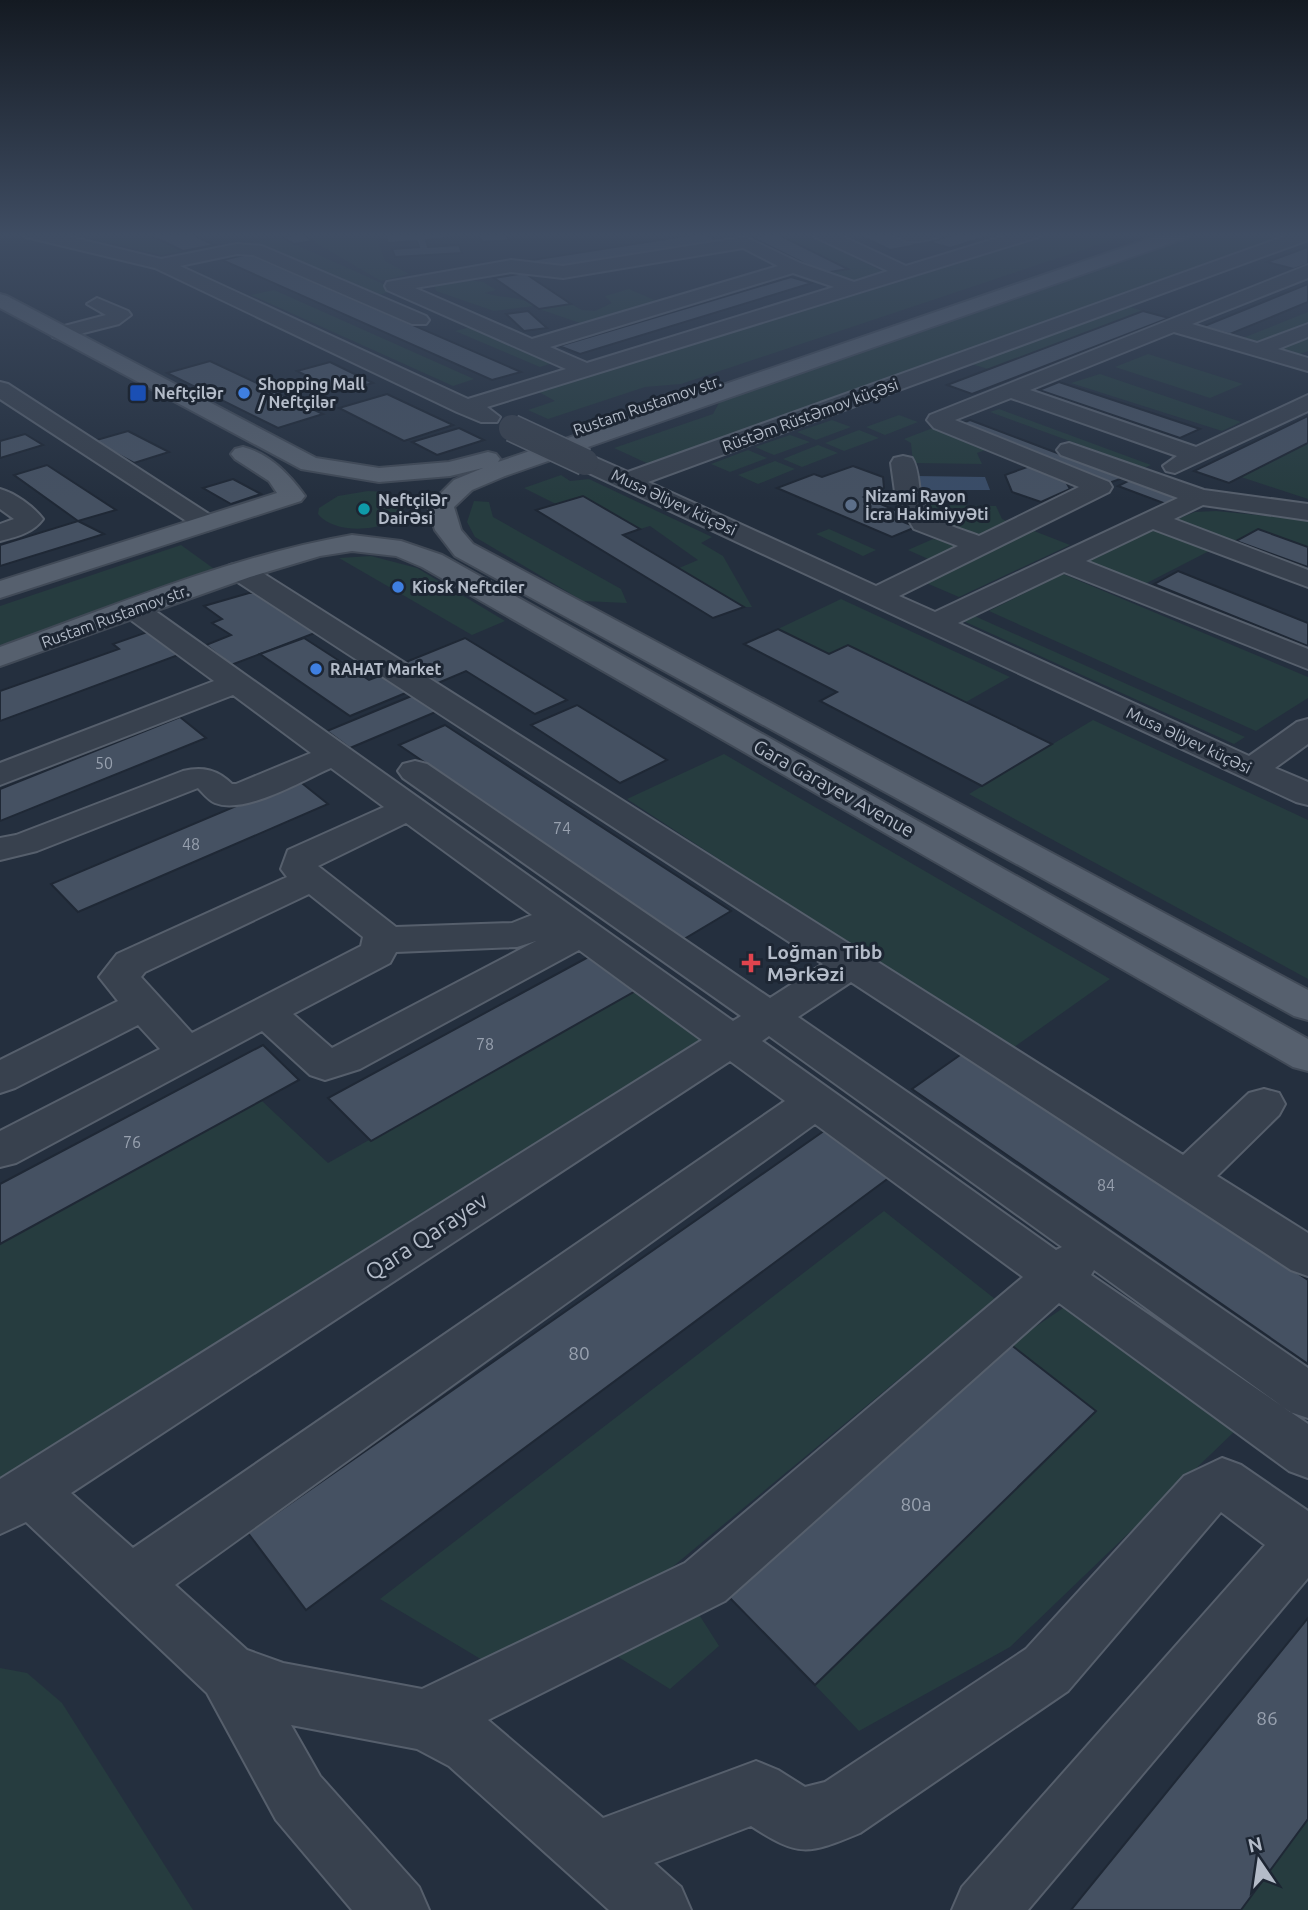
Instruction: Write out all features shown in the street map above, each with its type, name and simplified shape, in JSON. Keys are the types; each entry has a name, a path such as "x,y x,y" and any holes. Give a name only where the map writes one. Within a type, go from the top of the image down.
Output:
{"main road":[{"path":"41,322 295,458 328,469 405,478 425,485 438,494 425,522 378,541 352,543 329,542 288,528 279,515 282,506 292,496"},
{"name":"Rustam Rustamov str.","path":"379,475 450,468 497,456 888,322"},
{"name":"Rustam Rustamov str.","path":"425,522 464,485 496,471 926,322"},
{"path":"228,446 278,475 292,496"},
{"path":"0,590 292,496 332,479 379,475"},
{"name":"Gara Garayev Avenue","path":"425,522 447,531 453,541 464,550 1308,1007"},
{"name":"Rustam Rustamov str.","path":"0,657 240,571 306,552 352,543"},
{"name":"Gara Garayev Avenue","path":"352,543 401,549 432,561 1308,1056"}],"street":[{"path":"60,332 103,322"},
{"name":"Musa Əliyev küçəsi","path":"285,322 1308,794"},
{"path":"425,322 432,325"},
{"path":"476,322 586,370"},
{"path":"530,346 609,322"},
{"path":"465,407 742,322"},
{"name":"Rüstəm Rüstəmov küçəsi","path":"627,481 865,396 1106,322"},
{"path":"877,596 1100,487 939,420 1081,362 1135,322"},
{"path":"1191,322 1258,350 1308,365"},
{"path":"1258,350 1308,330"},
{"path":"1081,362 1105,369"},
{"path":"532,368 557,379"},
{"path":"0,389 206,523"},
{"path":"1009,390 1197,455"},
{"path":"865,396 960,410 1200,498 1308,512"},
{"path":"1148,478 1308,402"},
{"path":"903,463 909,499 923,524 981,546"},
{"path":"0,497 30,519 23,525 0,533"},
{"path":"935,622 1200,498"},
{"path":"1152,520 1308,579"},
{"path":"1064,562 1308,660"},
{"path":"240,571 1308,1257"},
{"path":"1278,587 1308,600"},
{"path":"134,609 335,754 412,789 771,1016 928,1130 1075,1260 1308,1454"},
{"path":"0,775 237,683"},
{"path":"1252,769 1308,729"},
{"path":"0,849 25,844 195,778 209,780 224,795 242,794 335,754"},
{"path":"383,940 379,931 299,869 300,858 412,789"},
{"path":"412,789 572,925 816,1101 1075,1260 1308,1396"},
{"path":"186,1053 119,977 131,963 312,879"},
{"path":"383,940 517,935 572,925"},
{"path":"266,1012 325,1065 345,1059 572,925"},
{"path":"0,1151 376,954 383,940"},
{"name":"Qara Qarayev","path":"15,1500 852,964"},
{"path":"0,1079 144,1005"},
{"path":"131,1583 816,1101"},
{"path":"1186,1179 1264,1104"},
{"path":"424,1720 705,1581 1075,1260"},
{"path":"594,1854 757,1792 799,1820 838,1811 1047,1670 1203,1493 1223,1482 1306,1539 985,1910"},
{"path":"15,1500 131,1583 228,1672 298,1798 396,1910"},
{"path":"228,1672 283,1693 424,1720 471,1744 658,1910"}],"green space":[{"path":"311,322 346,322 474,379 453,386"},
{"path":"763,322 866,322 681,384 645,387 548,419 528,410 555,401 539,392"},
{"path":"949,322 1044,322 651,465 614,448 713,414 720,401"},
{"path":"1081,322 1113,322 988,369 968,363"},
{"path":"1283,322 1308,322 1308,351 1300,354 1243,338"},
{"path":"475,326 556,362 540,367 455,331"},
{"path":"1148,354 1243,384 1210,398 1115,367"},
{"path":"1100,374 1241,422 1222,431 1071,383"},
{"path":"999,409 1151,465 1144,468 990,412"},
{"path":"899,415 918,422 885,435 866,427"},
{"path":"832,420 851,427 816,440 797,432"},
{"path":"938,426 993,447 977,453 982,464 913,463 911,443 904,439"},
{"path":"859,430 879,438 844,451 825,443"},
{"path":"790,435 810,442 774,455 755,447"},
{"path":"1308,443 1308,499 1241,477"},
{"path":"818,445 838,453 802,467 783,459"},
{"path":"748,450 767,458 730,472 711,464"},
{"path":"775,461 795,469 758,484 738,475"},
{"path":"561,475 570,481 589,479 712,537 701,543 723,556 752,607 744,607 679,568 698,560 650,526 640,529 583,496 556,504 524,488"},
{"path":"368,491 400,498 406,507 399,516 389,522 364,528 337,526 318,514 319,508 338,496"},
{"path":"474,501 489,502 493,517 621,589 627,603 583,601 475,537 467,522"},
{"path":"929,505 996,506 1002,519 1013,524 981,539 933,524"},
{"path":"1216,511 1308,520 1308,547 1258,529 1236,541 1175,520 1195,512"},
{"path":"1159,527 1215,548 1141,586 1086,563"},
{"path":"829,529 876,550 863,556 816,534"},
{"path":"1029,529 1070,545 959,597 924,582"},
{"path":"933,539 967,546 935,562 908,550"},
{"path":"181,545 217,571 0,647 0,606"},
{"path":"371,556 417,568 505,621 472,635 339,558"},
{"path":"1063,574 1308,677 1308,698 1256,731 989,611"},
{"path":"841,599 1010,677 966,702 849,645 829,654 778,629"},
{"path":"970,614 1245,737 1234,744 959,619"},
{"path":"1093,720 1308,820 1308,979 969,794"},
{"path":"724,754 1110,979 1010,1050 627,799"},
{"path":"637,990 705,1040 0,1481 0,1244 262,1101 328,1163"},
{"path":"884,1211 995,1299 670,1569 719,1646 670,1689 586,1637 484,1661 380,1599"},
{"path":"1069,1304 1236,1430 1010,1647 859,1731 815,1685 1096,1411 1010,1344"},
{"path":"0,1668 27,1673 62,1703 193,1910 0,1910"},
{"path":"1308,1819 1308,1910 1241,1910"}],"water":[{"path":"916,476 985,477 990,490 919,490"}],"building":[{"path":"362,322 406,322 521,372 492,380"},
{"path":"515,322 540,322 547,328 524,331"},
{"path":"639,322 684,322 580,354 559,346"},
{"path":"1114,322 1158,322 972,394 947,385"},
{"path":"1214,322 1259,322 1230,334 1202,327"},
{"name":"Shopping Mall / Neftçilәr","path":"210,361 323,414 278,428 167,373"},
{"path":"330,362 373,383 339,392 297,371"},
{"path":"1059,382 1200,429 1180,438 1039,390"},
{"path":"387,394 453,425 404,441 339,408"},
{"path":"1308,416 1308,443 1229,483 1194,471"},
{"path":"970,420 1123,478 1109,483 957,425"},
{"path":"459,428 484,440 437,455 412,442"},
{"path":"128,431 169,452 134,463 93,441"},
{"path":"25,434 43,445 0,458 0,441"},
{"path":"47,465 116,510 78,521 14,475"},
{"name":"Nizami Rayon İcra Hakimiyyəti","path":"853,466 883,477 884,488 864,497 904,514 896,519 916,527 892,537 777,488 814,474 822,477"},
{"path":"1030,466 1065,480 1070,489 1041,502 1012,492 1005,475"},
{"path":"233,479 261,494 231,504 203,488"},
{"path":"1130,480 1178,498 1166,504 1118,486"},
{"path":"583,496 640,529 623,535 744,607 713,618 536,510"},
{"path":"78,521 104,534 0,566 0,545"},
{"path":"1258,529 1308,547 1308,567 1236,541"},
{"path":"1178,571 1308,623 1308,646 1154,584"},
{"path":"249,593 260,593 320,631 231,665 206,645 231,635 212,623 222,619 204,606"},
{"path":"778,629 829,654 848,645 1052,744 982,786 820,701 837,692 744,644"},
{"path":"150,631 181,654 0,721 0,691 119,649 113,644"},
{"path":"304,638 369,680 382,675 408,692 350,716 260,654"},
{"path":"465,638 567,700 535,714 466,671 438,683 406,662"},
{"path":"414,695 438,711 350,748 327,731"},
{"path":"577,705 667,760 620,783 531,725"},
{"path":"180,717 206,738 0,821 0,789"},
{"path":"445,725 731,911 684,939 399,745"},
{"path":"298,780 328,804 78,912 51,884"},
{"path":"592,955 637,990 371,1141 328,1098"},
{"path":"263,1045 299,1080 0,1244 0,1184"},
{"path":"963,1053 1308,1280 1308,1364 912,1089"},
{"path":"831,1126 894,1174 306,1610 248,1533"},
{"path":"1010,1344 1096,1411 815,1685 728,1596"},
{"path":"1308,1618 1308,1819 1241,1910 1071,1910"}],"place":[{"name":"Neftçilər","path":"138,393"},
{"name":"Shopping Mall / Neftçilәr","path":"244,393"},
{"name":"Nizami Rayon İcra Hakimiyyəti","path":"851,505"},
{"name":"Neftçilər Dairəsi","path":"364,509"},
{"name":"Kiosk Neftciler","path":"398,587"},
{"name":"RAHAT Market","path":"316,669"},
{"name":"Loğman Tibb Mərkəzi","path":"751,963"}]}
